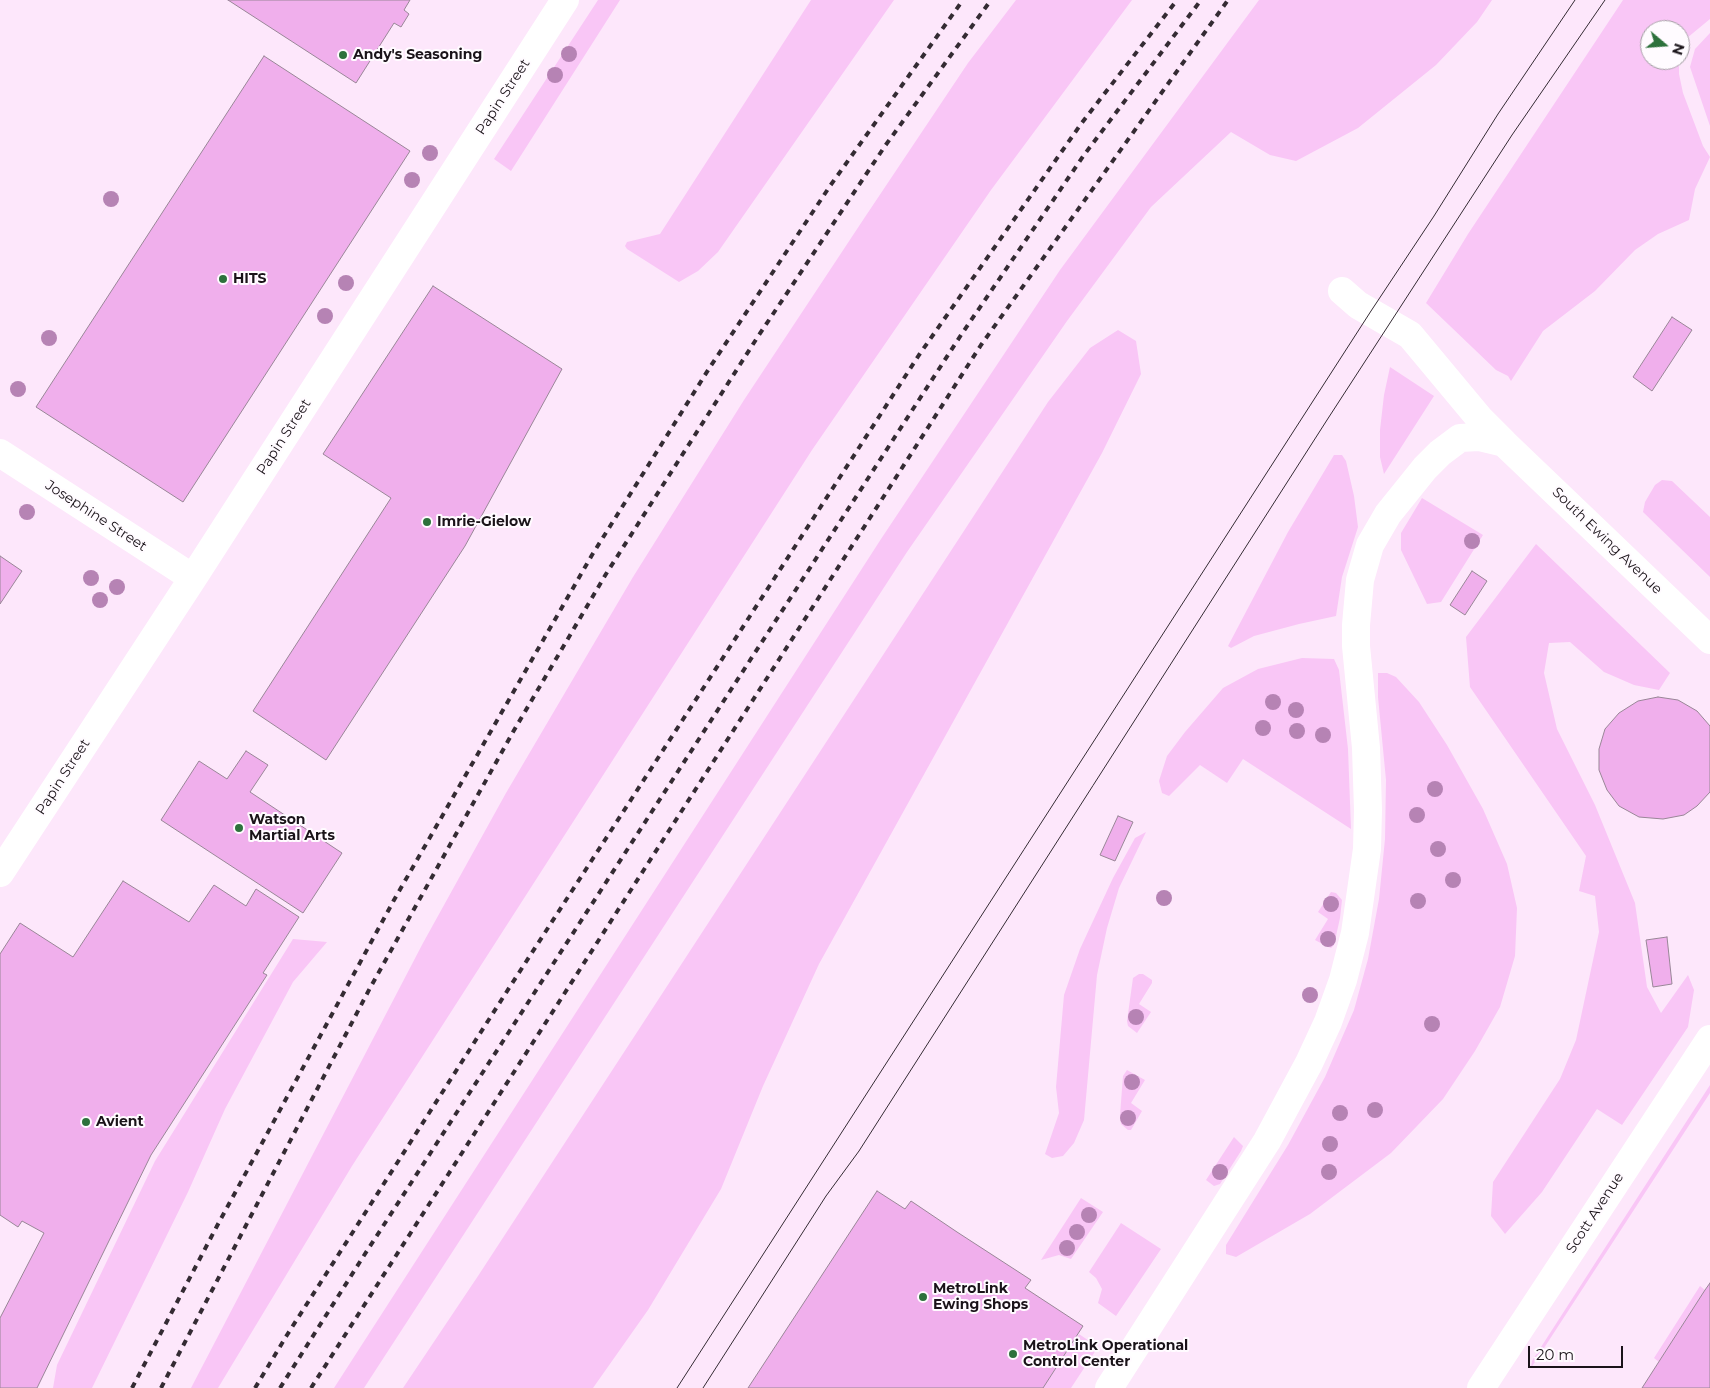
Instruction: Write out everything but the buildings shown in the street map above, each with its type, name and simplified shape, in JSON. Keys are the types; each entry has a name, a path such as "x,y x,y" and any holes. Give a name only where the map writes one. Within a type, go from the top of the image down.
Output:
{"street":[{"name":"Papin Street","path":"0,873 193,578 565,0"},
{"name":"South Ewing Avenue","path":"1342,291 1358,304 1410,335 1480,419 1710,640"},
{"path":"1109,1388 1267,1141 1309,1063 1328,1022 1344,980 1355,933 1367,849 1366,757 1356,646 1356,625 1360,580 1370,545 1388,514 1425,468 1446,448 1460,438 1479,437 1504,443"},
{"name":"Josephine Street","path":"0,453 193,578"},
{"name":"Scott Avenue","path":"1481,1388 1710,1039"}],"shaded area":[{"path":"598,0 620,0 511,171 494,159"},
{"path":"811,0 894,0 718,252 698,271 679,282 625,246 627,242 660,234"},
{"path":"1016,0 1132,0 991,190 812,450 352,1166 218,1388 191,1388 423,943 506,793 633,577 744,400 865,217 968,63"},
{"path":"1259,0 1492,0 1477,22 1436,65 1358,128 1296,161 1270,155 1231,132 1151,207 1067,321 907,552 364,1388 334,1388 881,539 1060,270"},
{"path":"1623,0 1710,0 1710,19 1690,36 1690,20 1640,20 1640,70 1679,70 1683,93 1703,146 1710,157 1695,189 1689,220 1658,234 1635,250 1595,291 1543,331 1511,381 1508,376 1496,370 1426,303 1468,234"},
{"path":"1710,33 1710,126 1690,67 1695,49"},
{"path":"1118,330 1136,341 1141,374 1102,453 819,964 763,1086 721,1189 648,1310 593,1388 403,1388 1048,402 1090,348"},
{"path":"1390,367 1434,396 1384,474 1380,457 1380,430 1384,395"},
{"path":"1334,455 1342,455 1346,461 1354,496 1358,527 1342,577 1336,616 1254,636 1231,648 1228,646 1288,532"},
{"path":"1662,480 1672,481 1710,517 1710,577 1643,512 1645,502 1655,485"},
{"path":"1422,498 1483,535 1441,602 1427,604 1401,550 1401,533"},
{"path":"1536,544 1670,673 1659,690 1634,685 1604,672 1570,642 1549,643 1544,673 1557,729 1595,805 1635,903 1647,987 1661,1013 1688,975 1694,990 1688,1027 1622,1125 1597,1109 1542,1192 1505,1234 1491,1216 1493,1182 1560,1079 1576,1040 1599,932 1595,896 1579,891 1586,856 1470,687 1466,637"},
{"path":"1302,658 1334,659 1339,670 1348,749 1351,829 1243,759 1227,783 1200,765 1169,796 1162,793 1159,781 1167,756 1223,688 1258,669"},
{"path":"1378,673 1387,673 1396,677 1419,702 1447,745 1483,809 1507,864 1517,908 1515,956 1500,1007 1475,1051 1443,1099 1391,1153 1310,1214 1236,1257 1226,1254 1226,1245 1288,1145 1325,1077 1354,1010 1368,959 1379,899 1385,839 1386,780 1378,697"},
{"path":"1146,832 1119,888 1107,928 1097,975 1084,1120 1074,1143 1063,1156 1052,1158 1045,1154 1059,1113 1056,1087 1064,995 1080,949 1113,878 1135,838"},
{"path":"1331,892 1336,893 1342,900 1334,945 1331,948 1315,940 1328,919 1318,912"},
{"path":"293,939 327,942 293,982 225,1109 188,1192 92,1388 53,1388 57,1365 155,1161"},
{"path":"1143,974 1152,980 1152,983 1139,1004 1151,1012 1137,1033 1128,1026 1127,1021 1133,978"},
{"path":"1127,1070 1145,1080 1131,1103 1142,1111 1131,1130 1128,1130 1121,1124 1120,1115 1123,1076"},
{"path":"1710,1085 1710,1093 1531,1368 1532,1361"},
{"path":"1234,1137 1243,1146 1241,1151 1220,1184 1214,1186 1206,1180"},
{"path":"1081,1198 1103,1212 1071,1259 1059,1255 1041,1260"},
{"path":"1121,1223 1161,1249 1116,1316 1098,1303 1102,1289 1096,1278 1089,1272"},
{"path":"1700,1286 1705,1290 1659,1362 1654,1358"},
{"path":"1079,1334 1098,1347 1071,1388 1043,1388"}],"tram line":[{"path":"677,1388 1498,114 1575,0"},
{"path":"703,1388 826,1196 859,1151 1327,420 1512,135 1605,0"}],"railway":[{"path":"132,1388 217,1226 394,900 592,555 710,367 830,186 963,0"},
{"path":"161,1388 370,988 513,732 606,574 757,338 885,146 991,0"},
{"path":"255,1388 511,985 919,355 1081,124 1177,0"},
{"path":"280,1388 961,335 1084,155 1201,0"},
{"path":"311,1388 981,345 1228,0"}],"place":[{"name":"Andy's Seasoning","path":"343,55"},
{"name":"HITS","path":"223,279"},
{"name":"Imrie-Gielow","path":"427,522"},
{"name":"Watson Martial Arts","path":"239,828"},
{"name":"Avient","path":"86,1122"},
{"name":"MetroLink Ewing Shops","path":"923,1297"},
{"name":"MetroLink Operational Control Center","path":"1013,1354"}]}
